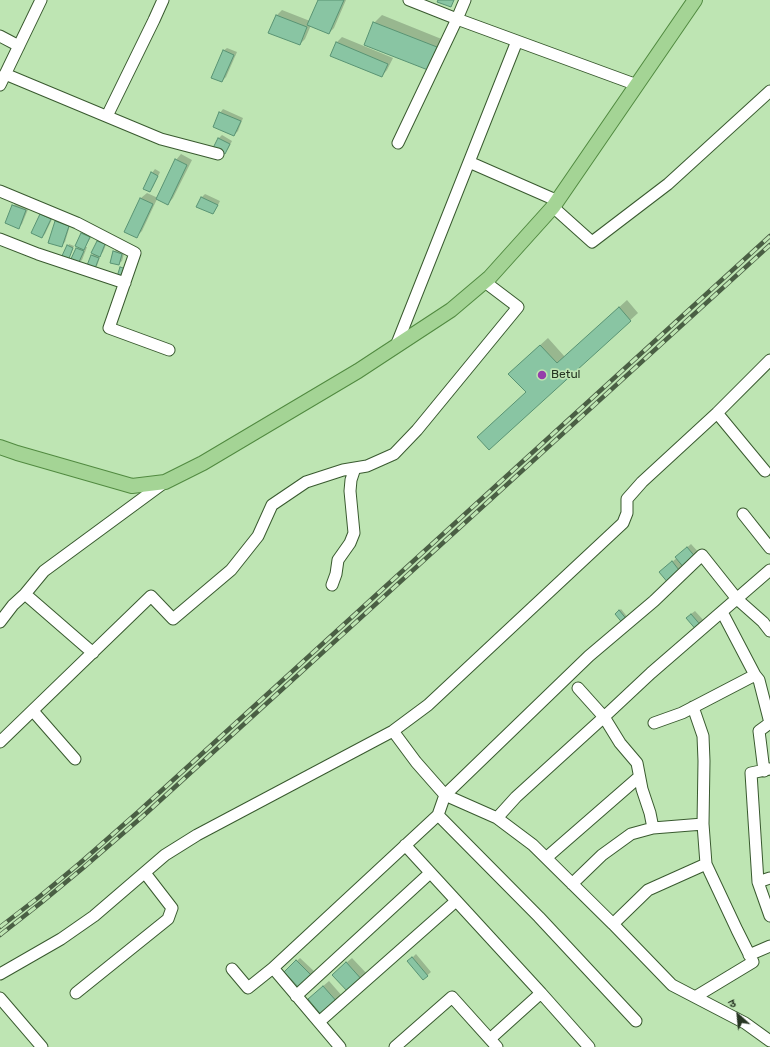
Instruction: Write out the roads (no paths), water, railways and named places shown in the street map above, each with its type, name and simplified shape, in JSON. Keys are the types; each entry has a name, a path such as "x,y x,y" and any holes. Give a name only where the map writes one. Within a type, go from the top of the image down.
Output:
{"main road":[{"path":"0,447 132,486 165,482 203,463 358,371 451,310 490,277 555,204 695,0"}],"street":[{"path":"0,85 41,0"},
{"path":"107,116 163,0"},
{"path":"409,0 637,85"},
{"path":"398,143 465,0"},
{"path":"0,36 19,46"},
{"path":"396,346 517,41"},
{"path":"5,74 161,139 218,154"},
{"path":"469,162 555,204 592,242 668,184 770,91"},
{"path":"1,193 77,223 135,253 109,328 169,350"},
{"path":"0,239 38,254 125,283"},
{"path":"0,742 151,596 173,619 231,570 258,536 272,505 306,482 343,470 367,466 394,454 417,430 518,307 485,282"},
{"path":"0,974 60,939 94,916 165,855 197,835 393,732 428,705 623,523 627,513 627,499 642,482 770,360"},
{"path":"717,412 768,472"},
{"path":"332,585 336,574 338,560 350,543 354,533 350,491 351,480 355,468"},
{"path":"0,622 13,605 25,594 44,571 165,482"},
{"path":"743,514 770,548"},
{"path":"232,969 248,988 273,968 438,816 445,795 589,656 654,601 702,555 737,599 763,622 770,631"},
{"path":"497,818 516,796 651,673 770,570"},
{"path":"25,594 93,653"},
{"path":"722,612 758,680 770,723 759,731 767,770 751,773 758,882 770,916"},
{"path":"654,723 682,713 755,675"},
{"path":"578,688 604,717 620,743 637,763 642,789 653,828"},
{"path":"693,707 703,736 703,824 706,864 753,962 695,997"},
{"path":"33,711 75,759"},
{"path":"393,732 416,762 445,795 497,818 533,845 672,985 768,1036"},
{"path":"546,858 640,776"},
{"path":"438,816 539,917 636,1021"},
{"path":"572,884 602,855 632,834 653,828 703,824"},
{"path":"405,845 589,1047"},
{"path":"613,924 648,890 706,864"},
{"path":"76,993 168,919 172,908 145,873"},
{"path":"296,996 430,873"},
{"path":"758,882 770,878"},
{"path":"319,1022 456,901"},
{"path":"749,955 770,946"},
{"path":"273,968 340,1047"},
{"path":"403,1044 452,997 494,1043 541,993"},
{"path":"0,998 41,1047"}],"railway":[{"path":"0,927 80,863 138,812 770,236"},
{"path":"0,935 83,868 142,817 770,245"}],"place":[{"name":"Betul","path":"542,375"}]}
